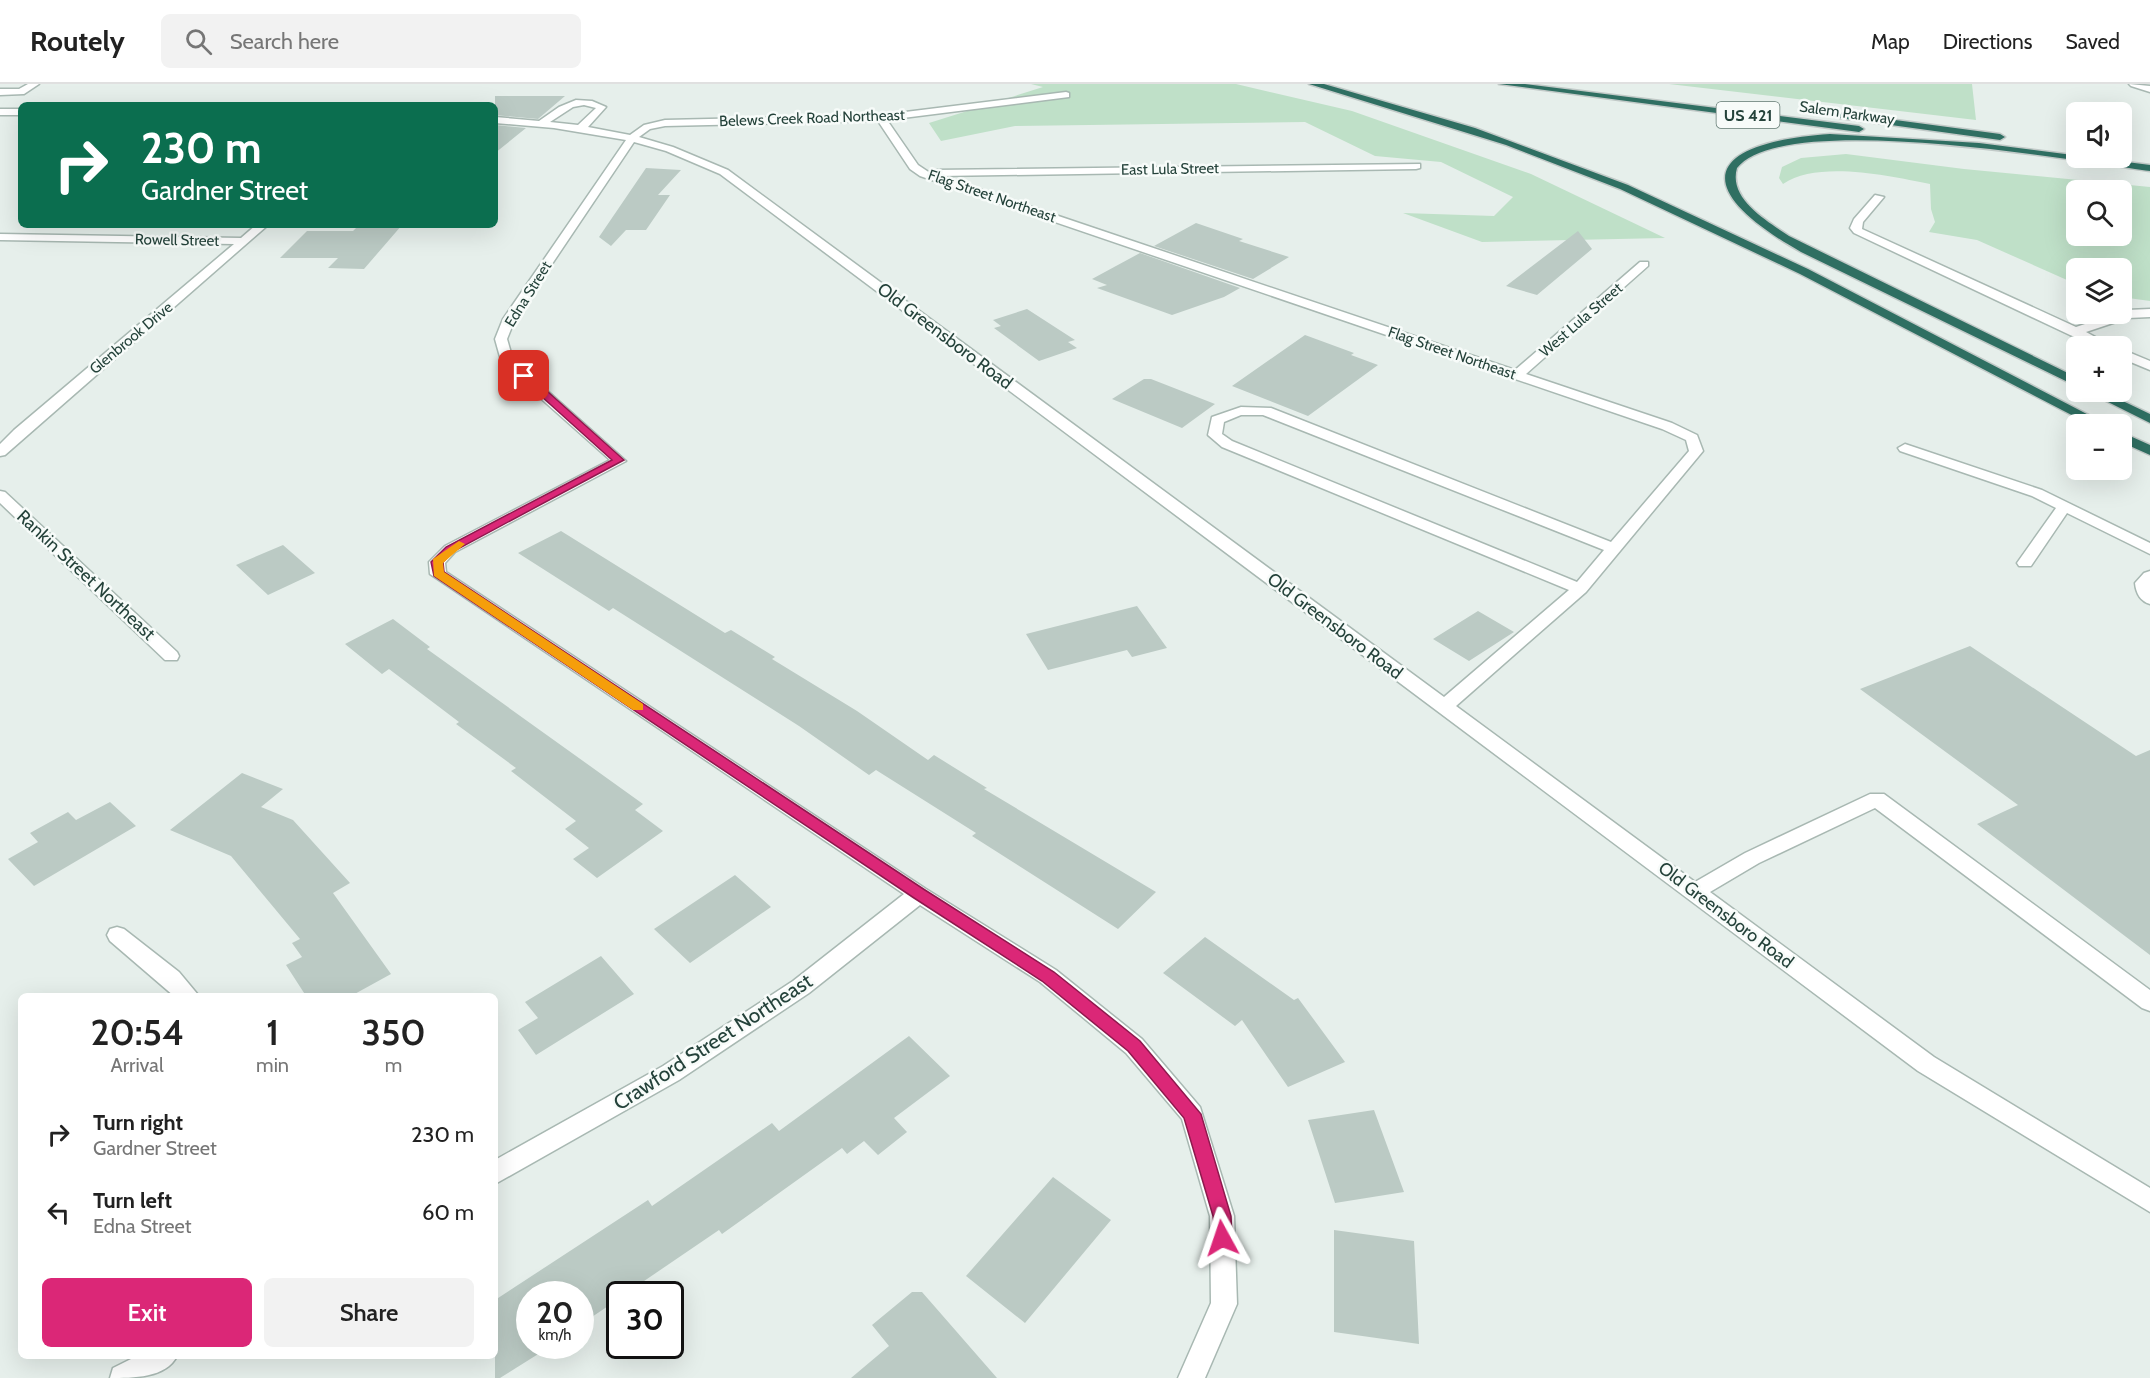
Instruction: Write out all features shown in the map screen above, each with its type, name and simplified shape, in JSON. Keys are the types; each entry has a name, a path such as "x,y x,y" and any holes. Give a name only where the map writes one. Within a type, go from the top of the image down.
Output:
{"highway":[{"path":"1314,84 1457,126 1623,187 1738,241 2079,414"},
{"name":"Salem Parkway","path":"1504,84 2150,168"},
{"name":"Salem Parkway","path":"1724,100 2014,139"},
{"path":"1991,148 1851,139 1794,141 1764,147 1741,157 1729,171 1728,179 1737,198 1746,207 1794,242 2066,377"},
{"path":"2116,402 2150,418"},
{"path":"2132,442 2150,451"}],"street":[{"path":"0,110 34,84"},
{"path":"2134,84 2150,88"},
{"path":"0,92 21,92"},
{"name":"Belews Creek Road Northeast","path":"633,138 647,127 665,123 881,118 1066,95"},
{"path":"542,123 574,102 592,103 601,107 596,115 579,129"},
{"path":"0,110 18,112"},
{"name":"Flag Street Northeast","path":"881,118 914,167 924,174 1667,426 1692,438 1696,451 1580,590 1444,707"},
{"name":"Old Greensboro Road","path":"498,120 542,123 633,138 693,156 724,172 1926,1064 2150,1201"},
{"name":"Edna Street","path":"633,138 509,320 501,339 507,361 619,460 450,549 437,562 438,574 919,894"},
{"name":"East Lula Street","path":"924,174 1416,166"},
{"path":"1879,197 1857,221 1858,231 2083,336"},
{"name":"Glenbrook Drive","path":"0,452 19,433 260,228"},
{"name":"Rowell Street","path":"0,237 245,241"},
{"name":"West Lula Street","path":"1517,375 1644,264"},
{"path":"2074,332 2127,314 2150,313"},
{"path":"2132,358 2150,366"},
{"path":"1580,590 1227,444 1215,435 1217,420 1236,411 1251,409 1266,411 1613,548"},
{"path":"1905,448 2065,505 2150,549"},
{"name":"Rankin Street Northeast","path":"0,495 171,656"},
{"path":"2025,563 2065,505"},
{"path":"2150,576 2143,583 2144,592 2150,599"},
{"path":"1694,892 1752,858 1877,800 2150,1002"},
{"path":"919,894 1048,976 1134,1046 1192,1114 1222,1216 1224,1304 1191,1378"},
{"name":"Crawford Street Northeast","path":"498,1171 671,1073 746,1024 801,987 919,894"},
{"path":"117,935 171,978 185,993"},
{"path":"123,1378 158,1359"}],"green space":[{"path":"1031,84 1236,84 1352,111 1531,174 1665,238 1482,242 1403,213 1494,216 1513,197 1441,162 1375,156 1305,122 1015,126 941,141 929,123 1043,87"},
{"path":"1669,84 1972,84 1976,120"},
{"path":"1846,154 2078,180 2066,180 2066,246 2132,246 2132,185 2150,187 2150,301 2132,299 2132,258 2066,258 2066,280 1977,240 1929,232 1935,222 1931,209 1930,184 1875,174 1834,171 1798,177 1783,184 1779,178 1782,167 1801,158"}],"building":[{"path":"495,96 565,96 538,119 498,115 498,102 495,102"},
{"path":"498,125 526,128 498,151"},
{"path":"646,168 681,170 658,195 670,195 646,230 626,230 611,246 599,237"},
{"path":"1196,223 1243,239 1239,241 1289,257 1253,279 1154,246"},
{"path":"356,228 399,228 364,269 328,268 338,258 280,258 307,231 353,231"},
{"path":"1578,231 1592,249 1537,295 1506,286"},
{"path":"1140,253 1240,288 1224,297 1172,315 1097,288 1107,285 1092,279"},
{"path":"1027,309 1075,340 1068,342 1077,348 1039,361 994,328 1001,326 993,320"},
{"path":"1305,335 1354,353 1351,355 1378,365 1308,416 1232,386"},
{"path":"1144,379 1151,379 1215,404 1182,428 1112,399"},
{"path":"561,531 725,633 731,630 775,657 772,659 857,711 928,760 934,755 987,788 984,789 1156,892 1118,929 972,836 976,833 876,770 869,775 799,726 613,608 609,611 518,553"},
{"path":"283,545 315,573 268,595 236,565"},
{"path":"1137,606 1167,648 1132,657 1127,650 1048,670 1026,634"},
{"path":"1478,611 1514,632 1469,661 1433,639"},
{"path":"393,619 430,647 427,649 643,804 635,810 663,831 597,878 573,859 589,848 565,829 576,821 511,771 516,768 456,724 459,722 389,669 382,674 345,644"},
{"path":"1970,646 2136,756 2150,750 2150,955 1977,824 2018,805 1860,689"},
{"path":"242,773 283,789 261,807 293,820 350,883 333,893 391,974 356,993 304,993 286,965 302,957 292,943 300,939 231,856 170,830"},
{"path":"110,802 136,826 34,886 8,859 38,842 30,833 68,812 76,820"},
{"path":"735,875 771,907 690,963 654,929"},
{"path":"1205,937 1294,1000 1298,998 1345,1062 1288,1087 1242,1020 1235,1026 1163,973"},
{"path":"601,956 634,994 536,1055 518,1030 538,1018 525,1002"},
{"path":"909,1036 950,1076 894,1118 907,1132 878,1155 864,1141 847,1154 842,1148 722,1234 719,1230 644,1281 606,1281 606,1307 594,1316 594,1281 524,1281 648,1200 652,1206 772,1123 779,1131"},
{"path":"1374,1110 1404,1192 1335,1203 1308,1120"},
{"path":"1053,1177 1111,1220 1025,1323 966,1276"},
{"path":"1334,1230 1414,1241 1419,1344 1334,1332"},
{"path":"516,1286 516,1359 530,1359 500,1378 495,1378 495,1359 498,1359 498,1298"},
{"path":"912,1292 922,1292 997,1378 851,1378 889,1346 872,1325"}],"slow traffic":[{"path":"459,544 450,549 437,562 438,574 638,707"}],"route":[{"path":"524,376 619,460 450,549 437,562 438,574 919,894 1048,976 1134,1046 1192,1114 1222,1216 1222,1238"}]}
